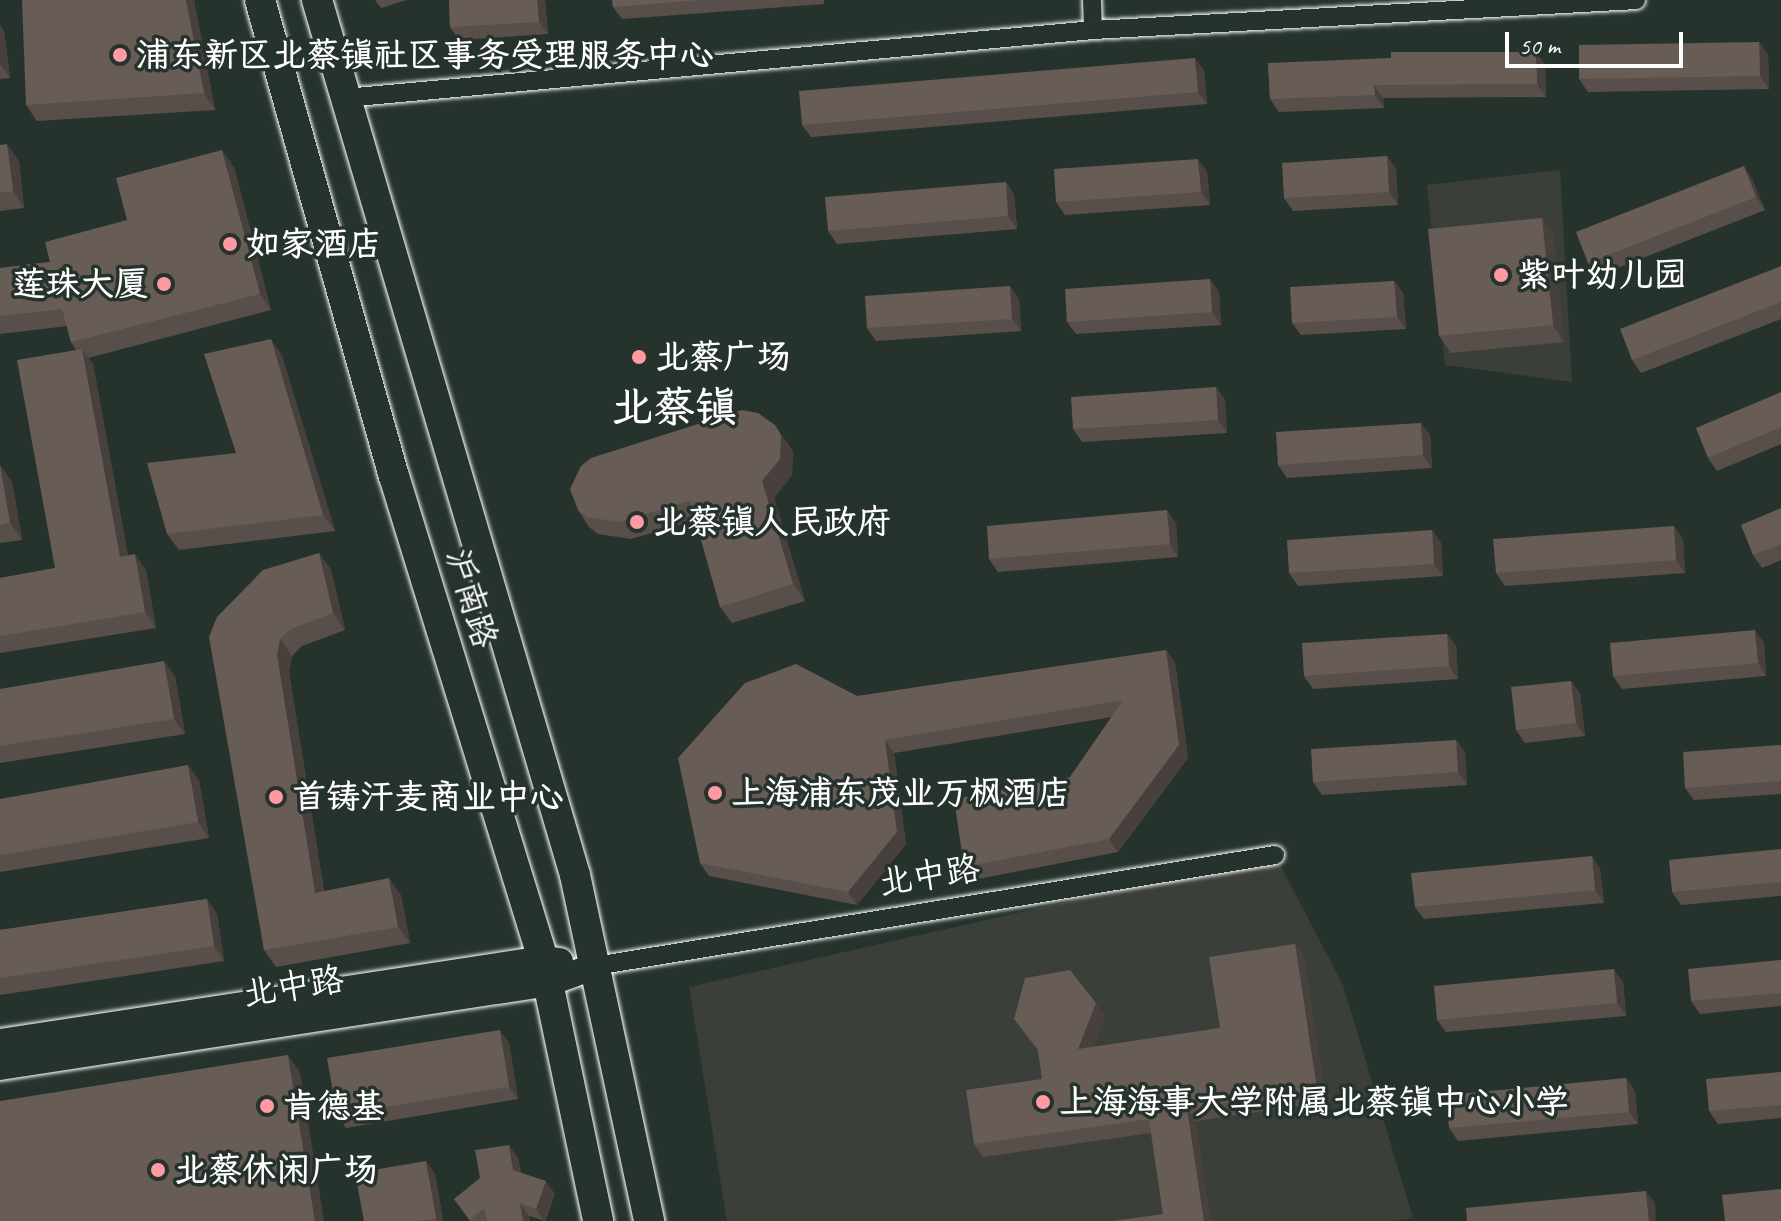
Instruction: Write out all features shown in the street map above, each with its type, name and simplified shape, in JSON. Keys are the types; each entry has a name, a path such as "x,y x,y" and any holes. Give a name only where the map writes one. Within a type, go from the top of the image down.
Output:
{"main road":[{"name":"沪南路","path":"260,0 394,476 546,971 598,1221"},
{"name":"沪南路","path":"317,0 570,860 649,1221"}],"street":[{"path":"1092,0 1093,30"},
{"path":"345,98 1093,30 1636,0"},
{"name":"北中路","path":"0,1042 595,966 1275,855"},
{"name":"北中路","path":"0,1067 546,971"}],"shaded area":[{"name":"紫叶幼儿园","path":"1560,170 1572,382 1445,365 1427,185"},
{"name":"上海海事大学附属北蔡镇中心小学","path":"1275,855 1343,985 1413,1218 1394,1221 727,1221 689,987"}],"building":[{"name":"浦东新区北蔡镇社区事务受理服务中心","path":"22,0 186,0 204,93 26,105"},
{"path":"449,0 537,0 539,22 450,27"},
{"path":"612,0 701,0 613,7"},
{"path":"1759,42 1760,76 1579,79 1579,45"},
{"path":"1391,52 1536,52 1537,84 1374,85 1375,95 1270,99 1268,63 1391,58"},
{"path":"1195,58 1198,92 802,125 799,91"},
{"path":"7,144 13,191 0,193 0,145"},
{"name":"莲珠大厦","path":"222,150 260,294 71,342 62,309 0,316 0,268 50,262 45,242 127,220 116,178"},
{"path":"1387,156 1389,192 1284,198 1282,163"},
{"path":"1198,159 1201,192 1056,202 1054,169"},
{"path":"1744,166 1756,197 1588,263 1576,232"},
{"path":"1006,182 1008,216 828,231 825,197"},
{"path":"1542,218 1553,325 1439,336 1428,229"},
{"path":"1781,266 1781,302 1632,360 1620,329"},
{"path":"1210,279 1212,312 1067,322 1065,289"},
{"path":"1394,281 1397,317 1292,323 1290,287"},
{"path":"1010,286 1012,319 867,328 865,296"},
{"path":"271,339 323,515 167,534 147,463 236,453 204,354"},
{"path":"82,349 120,557 135,554 145,612 0,636 0,578 55,568 17,360"},
{"path":"1216,387 1218,420 1073,429 1071,397"},
{"path":"1781,392 1781,427 1708,458 1696,428"},
{"name":"北蔡镇人民政府","path":"742,410 758,413 775,425 781,435 780,459 762,481 793,584 720,607 690,501 619,522 587,517 578,510 570,489 581,466 591,458"},
{"path":"1421,423 1423,455 1278,465 1276,432"},
{"path":"0,466 10,523 0,525"},
{"path":"1781,508 1781,544 1753,555 1741,525"},
{"path":"1167,510 1170,544 989,559 987,526"},
{"path":"1674,526 1676,560 1496,573 1493,539"},
{"path":"1432,530 1434,564 1289,573 1287,540"},
{"name":"首铸汗麦商业中心","path":"319,553 333,613 291,629 280,639 277,655 315,893 389,878 398,927 264,950 209,637 217,617 263,570"},
{"path":"1755,630 1758,663 1613,676 1610,643"},
{"path":"1447,634 1449,666 1304,676 1302,643"},
{"path":"1166,650 1179,745 1109,839 964,867 954,799 1070,777 1123,700 885,740 897,832 848,892 700,863 678,758 745,683 796,664 857,696"},
{"path":"164,661 174,719 0,746 0,689"},
{"path":"1571,681 1576,723 1516,730 1511,687"},
{"path":"1456,740 1458,772 1313,782 1311,749"},
{"path":"1781,745 1781,781 1685,788 1683,752"},
{"path":"188,765 198,822 0,855 0,799"},
{"path":"1781,849 1781,882 1672,892 1669,860"},
{"path":"1592,856 1595,890 1415,907 1411,873"},
{"path":"207,899 214,946 0,978 0,930"},
{"path":"1295,944 1317,1089 1187,1109 1204,1221 1113,1221 1163,1214 1149,1119 974,1144 966,1090 1042,1079 1038,1049 1014,1019 1025,978 1070,970 1096,1003 1078,1049 1220,1028 1209,957"},
{"path":"1781,960 1781,993 1691,1001 1688,969"},
{"path":"1614,969 1617,1003 1437,1020 1434,986"},
{"path":"500,1030 509,1087 337,1115 327,1058"},
{"name":"北蔡休闲广场","path":"288,1055 315,1221 0,1221 0,1101"},
{"path":"1781,1072 1781,1105 1709,1111 1706,1079"},
{"path":"1626,1078 1629,1112 1449,1128 1446,1095"},
{"path":"509,1145 513,1170 546,1181 536,1209 520,1203 523,1221 487,1221 484,1208 470,1220 454,1199 480,1178 475,1150"},
{"path":"426,1161 436,1218 364,1221 355,1173"},
{"path":"1781,1189 1781,1221 1725,1221 1722,1195"},
{"path":"1646,1191 1649,1221 1467,1221 1466,1208"}],"place":[{"name":"浦东新区北蔡镇社区事务受理服务中心","path":"120,55"},
{"name":"如家酒店","path":"230,244"},
{"name":"紫叶幼儿园","path":"1501,275"},
{"name":"莲珠大厦","path":"164,284"},
{"name":"北蔡广场","path":"639,357"},
{"name":"北蔡镇人民政府","path":"637,522"},
{"name":"上海浦东茂业万枫酒店","path":"715,793"},
{"name":"首铸汗麦商业中心","path":"276,797"},
{"name":"上海海事大学附属北蔡镇中心小学","path":"1043,1102"},
{"name":"肯德基","path":"267,1106"},
{"name":"北蔡休闲广场","path":"158,1170"}],"district":[{"name":"北蔡镇","path":"674,408"}]}
